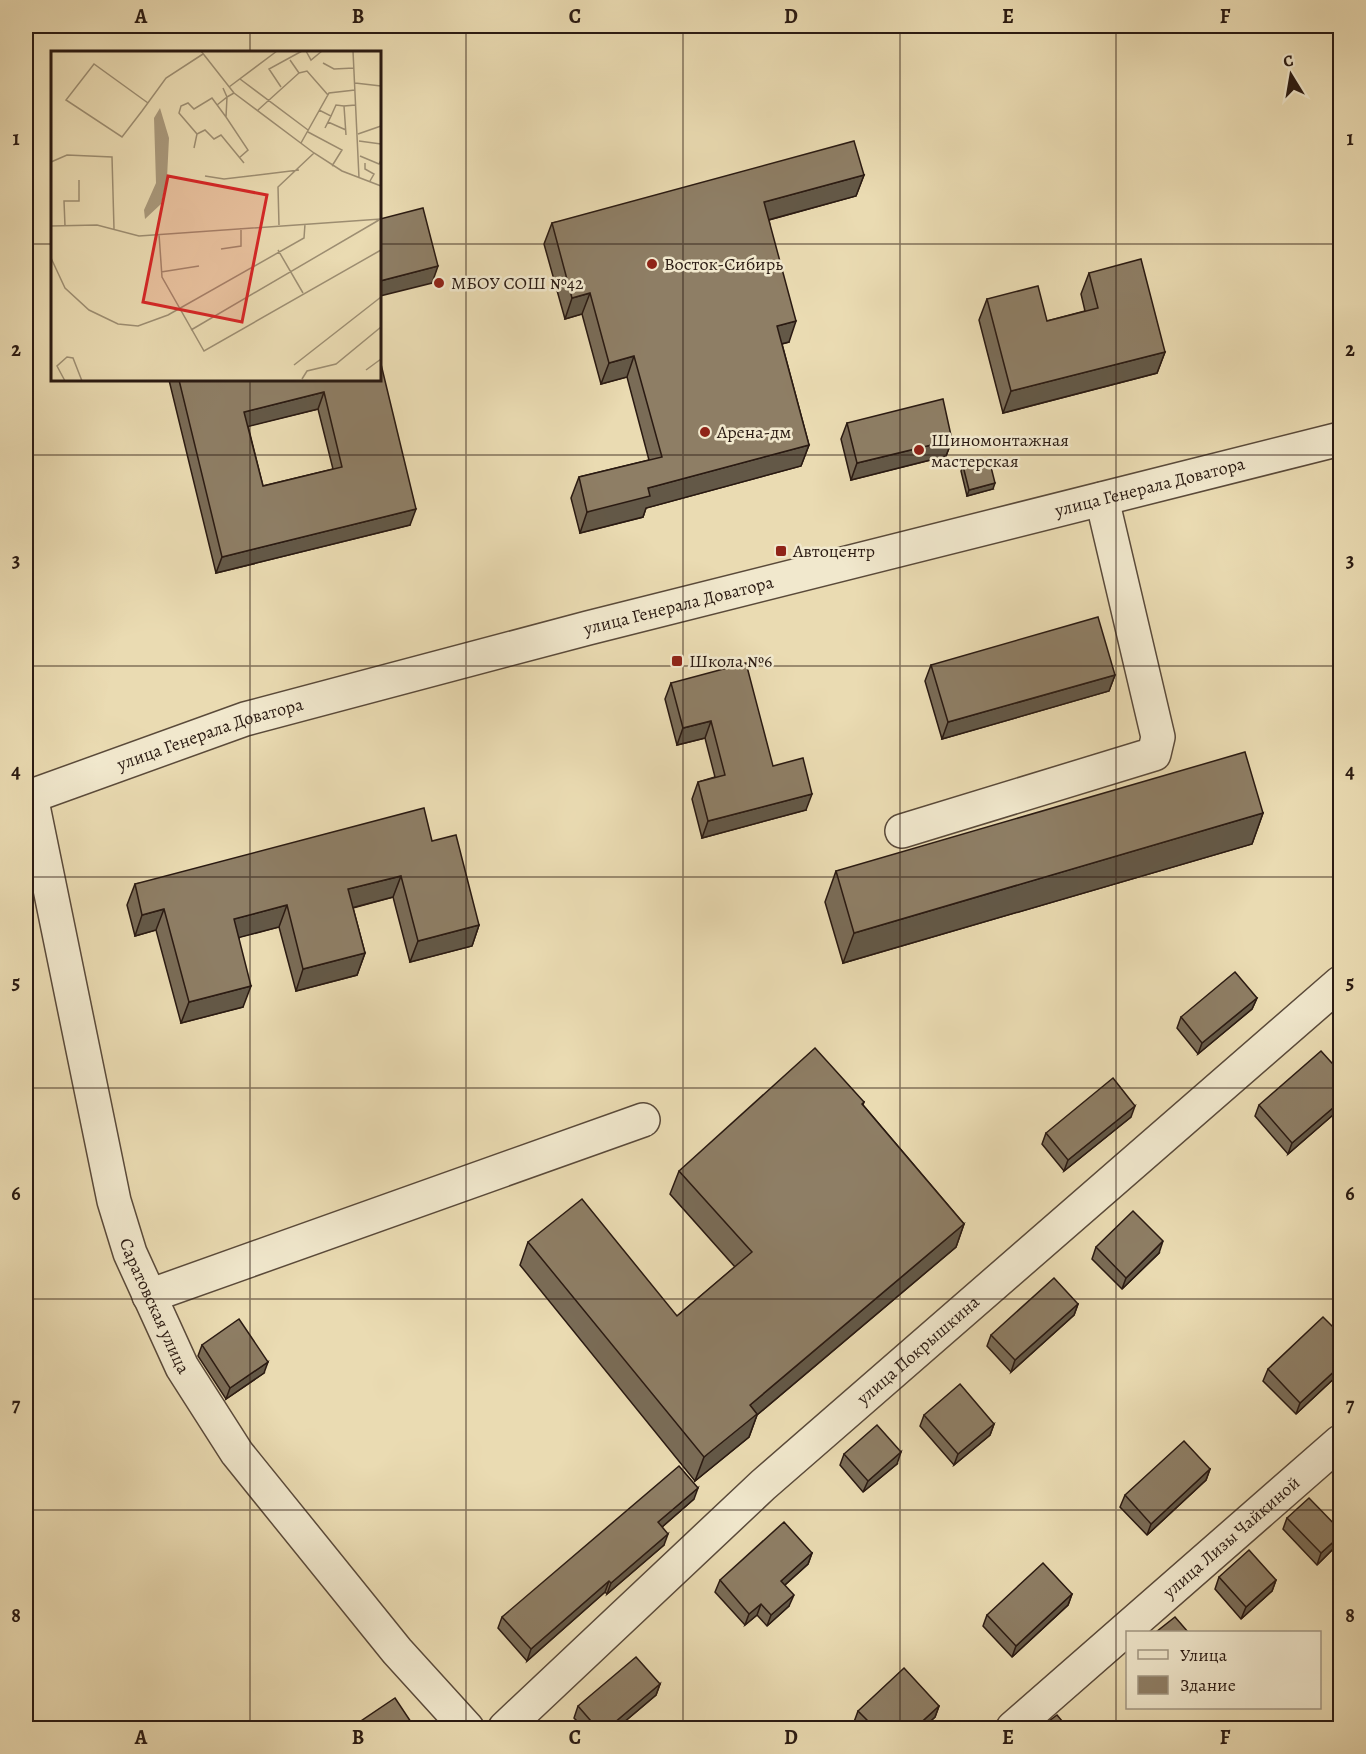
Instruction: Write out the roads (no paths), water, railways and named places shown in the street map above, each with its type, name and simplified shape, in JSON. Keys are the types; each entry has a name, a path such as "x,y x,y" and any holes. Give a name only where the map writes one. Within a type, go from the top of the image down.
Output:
{"street":[{"name":"улица Генерала Доватора","path":"28,797 245,719 588,628 1341,439"},
{"path":"902,831 1154,754 1158,737 1102,499"},
{"name":"Саратовская улица","path":"28,797 114,1201 130,1253 182,1367 237,1453 397,1651 467,1728"},
{"name":"улица Покрышкина","path":"505,1728 763,1485 1341,983"},
{"path":"149,1296 643,1120"},
{"name":"улица Лизы Чайкиной","path":"1013,1728 1341,1442"}],"place":[{"name":"Восток-Сибирь","path":"652,264"},
{"name":"МБОУ СОШ №42","path":"439,283"},
{"name":"Арена-дм","path":"705,432"},
{"name":"Шиномонтажная мастерская","path":"919,450"},
{"name":"Автоцентр","path":"781,551"},
{"name":"Школа №6","path":"677,661"}]}
